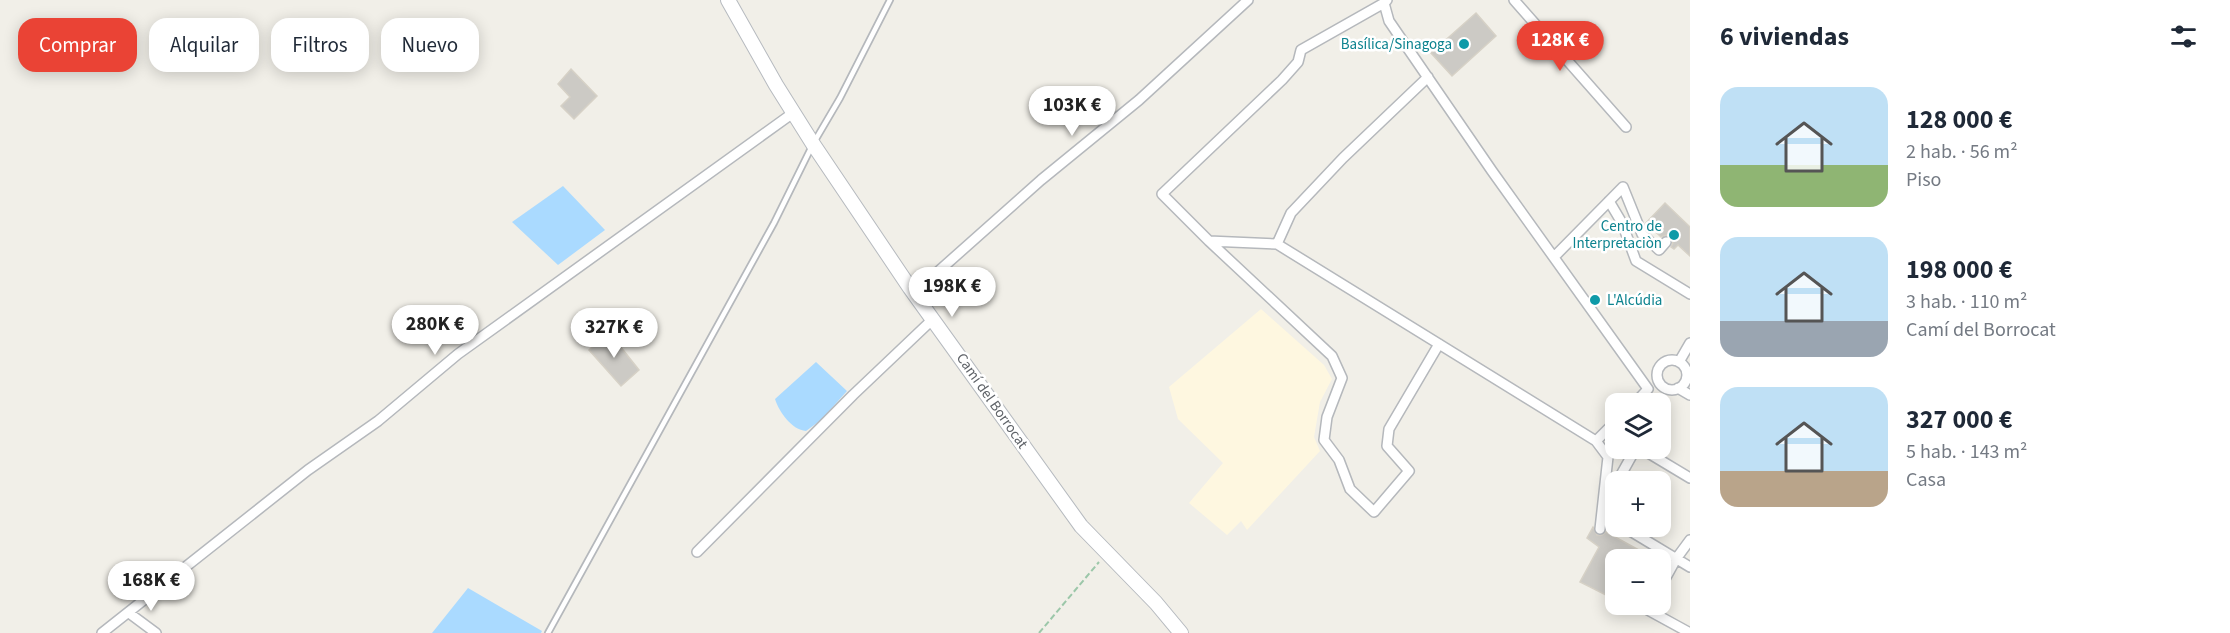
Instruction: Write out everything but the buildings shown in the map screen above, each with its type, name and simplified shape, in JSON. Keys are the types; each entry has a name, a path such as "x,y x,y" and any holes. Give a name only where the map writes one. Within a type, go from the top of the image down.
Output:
{"street":[{"name":"Camí del Borrocat","path":"728,0 813,144 914,293 1081,526 1156,603 1181,633"},
{"path":"914,293 1041,180 1139,100 1248,0"},
{"path":"1514,0 1626,127"},
{"path":"1439,344 1389,429 1387,446 1409,471 1374,512 1350,489 1339,460 1324,440 1327,417 1342,378 1332,356 1162,194 1282,80 1298,62 1301,50 1385,1 1389,21 1492,171 1648,389"},
{"path":"1277,244 1291,213 1343,158 1428,77"},
{"path":"102,633 308,470 378,421 458,354 794,113"},
{"path":"1554,257 1623,187 1642,234 1659,250 1666,242"},
{"path":"1609,201 1622,223 1636,261 1690,294"},
{"path":"1209,241 1277,244 1596,441 1608,457 1600,529"},
{"path":"697,552 853,395 933,319"},
{"path":"1679,362 1690,344"},
{"path":"1678,388 1685,382 1687,373 1679,362 1669,360 1664,362 1658,370 1658,380 1668,389 1678,388 1690,394"},
{"path":"1644,393 1658,380"},
{"path":"1596,441 1605,432"},
{"path":"1657,459 1690,478"},
{"path":"1603,507 1605,503"},
{"path":"1640,537 1690,567"},
{"path":"1671,568 1690,540"},
{"path":"129,613 156,633"},
{"path":"1657,615 1690,633"}],"lane":[{"path":"548,633 774,223 813,144 840,98 890,0"}],"path":[{"path":"1039,633 1106,553"}],"shaded area":[{"path":"1261,309 1324,365 1332,379 1320,402 1314,437 1320,451 1247,530 1241,521 1227,535 1189,503 1223,463 1178,419 1169,387"}],"water":[{"path":"563,186 605,230 558,265 512,222"},
{"path":"816,362 847,391 821,420 806,431 796,427 787,419 775,399"},
{"path":"468,588 542,631 541,633 432,633"}],"place":[{"name":"Basílica/Sinagoga","path":"1464,44"},
{"name":"Centro de Interpretaciòn","path":"1674,235"},
{"name":"L'Alcúdia","path":"1595,300"}]}
